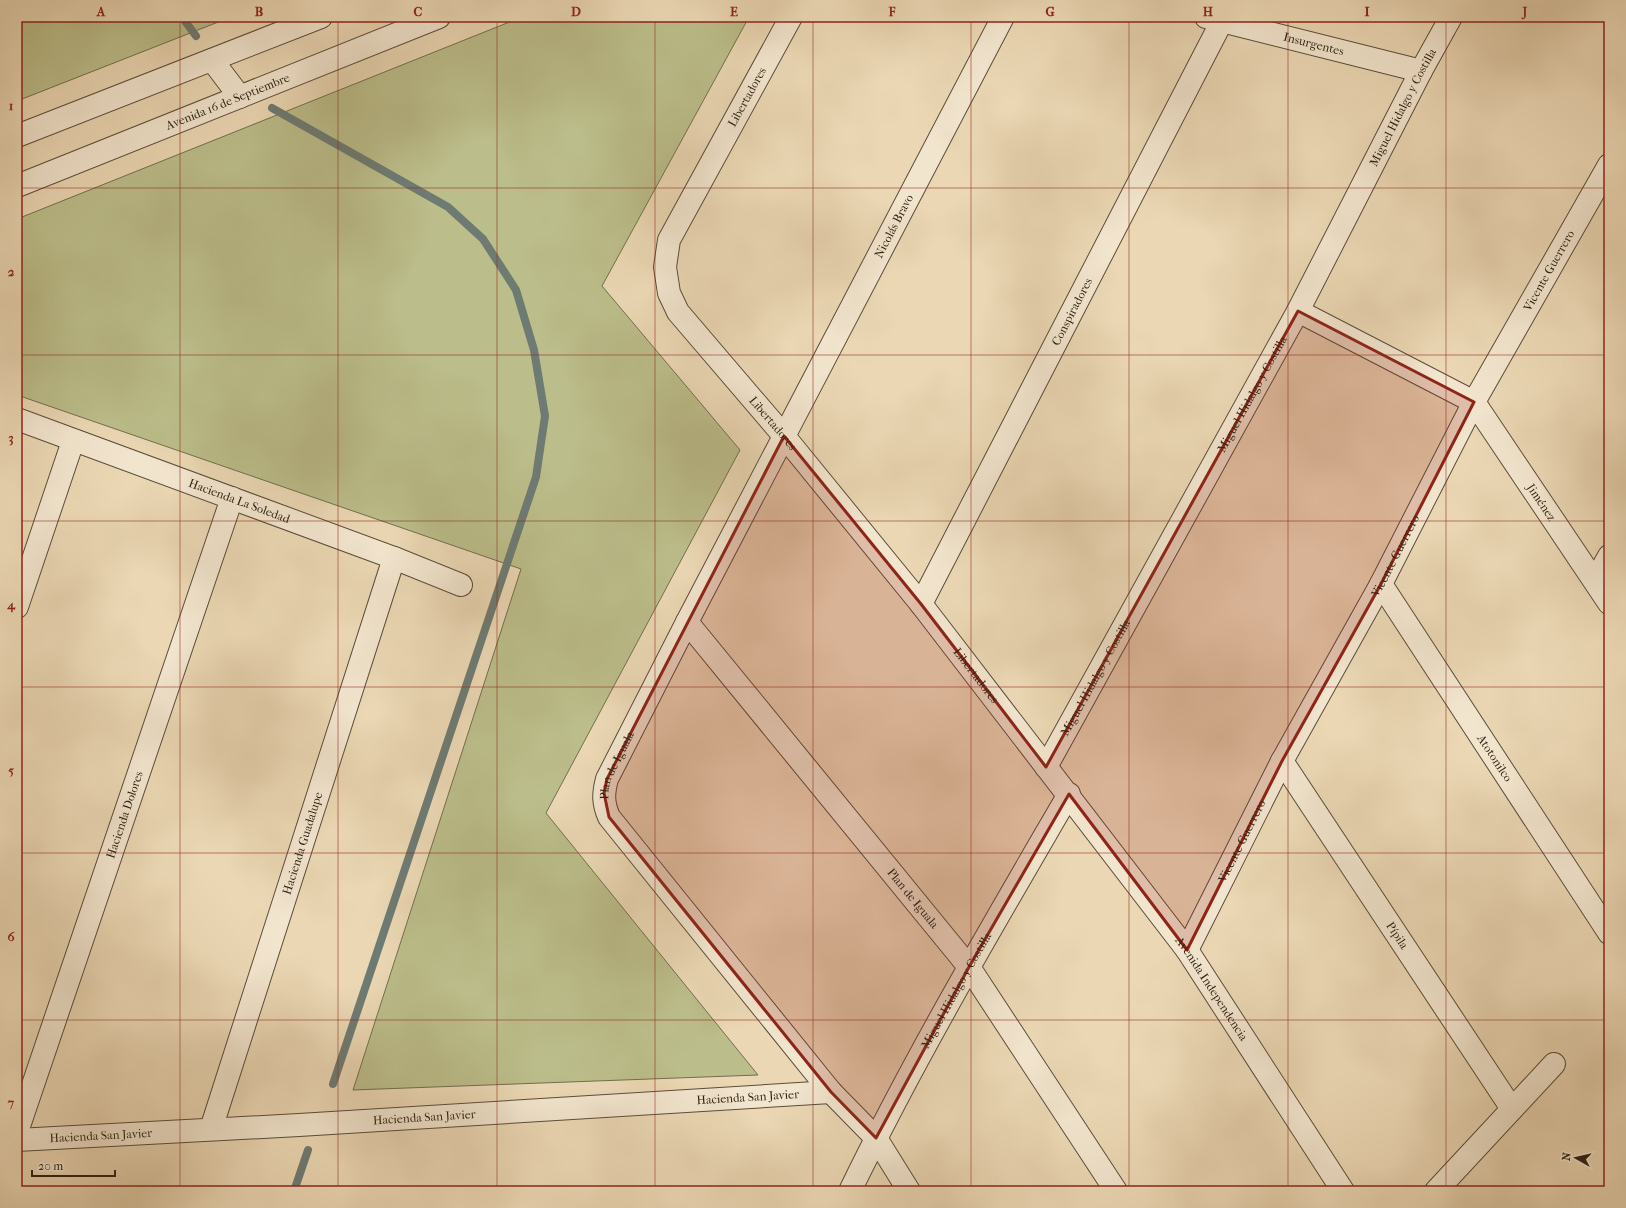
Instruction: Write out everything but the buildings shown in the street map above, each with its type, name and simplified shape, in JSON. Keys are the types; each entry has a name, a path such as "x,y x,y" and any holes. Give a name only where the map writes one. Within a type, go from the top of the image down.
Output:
{"street":[{"path":"17,136 321,17"},
{"name":"Avenida 16 de Septiembre","path":"17,186 439,17"},
{"name":"Libertadores","path":"791,17 669,240 664,267 669,293 678,312 784,436 921,604 1046,767 1069,794"},
{"name":"Nicolás Bravo","path":"784,436 1003,17"},
{"name":"Miguel Hidalgo y Costilla","path":"1046,767 1298,311 1421,71 1451,17"},
{"name":"Insurgentes","path":"1214,19 1421,71"},
{"name":"Conspiradores","path":"921,604 1214,19"},
{"path":"212,60 240,97"},
{"name":"Vicente Guerrero","path":"1187,950 1282,761 1381,584 1474,402 1609,165"},
{"path":"1298,311 1474,402"},
{"name":"Jiménez","path":"1474,402 1609,603"},
{"name":"Hacienda La Soledad","path":"17,419 73,441 394,558 461,585"},
{"name":"Plan de Iguala","path":"784,436 607,779 604,793 604,806 609,817 831,1092 876,1138"},
{"path":"17,607 73,441"},
{"name":"Hacienda Dolores","path":"17,1132 232,498"},
{"path":"1595,581 1609,556"},
{"name":"Hacienda Guadalupe","path":"211,1129 394,558"},
{"name":"Atotonilco","path":"1381,584 1609,933"},
{"name":"Plan de Iguala","path":"687,622 969,967 1116,1191"},
{"name":"Pípila","path":"1282,761 1512,1109"},
{"name":"Miguel Hidalgo y Costilla","path":"850,1191 876,1138 969,967 1069,794"},
{"name":"Avenida Independencia","path":"1069,794 1187,950 1343,1191"},
{"path":"1436,1191 1554,1064"},
{"name":"Hacienda San Javier","path":"17,1140 831,1092"},
{"path":"876,1138 910,1191"}],"highlighted area":[{"path":"1298,311 1474,402 1381,584 1282,761 1187,950 1069,794 969,967 876,1138 831,1092 609,817 604,793 607,779 784,436 921,604 1046,767"}],"green space":[{"path":"17,17 231,17 17,101"},
{"path":"522,17 749,17 602,286 740,450 546,813 758,1075 353,1090 521,569 17,395 17,219"}],"waterway":[{"path":"182,17 196,36"},
{"path":"272,108 448,207 483,239 516,290 534,350 545,416 536,477 333,1084"},
{"path":"294,1191 308,1150"}]}
